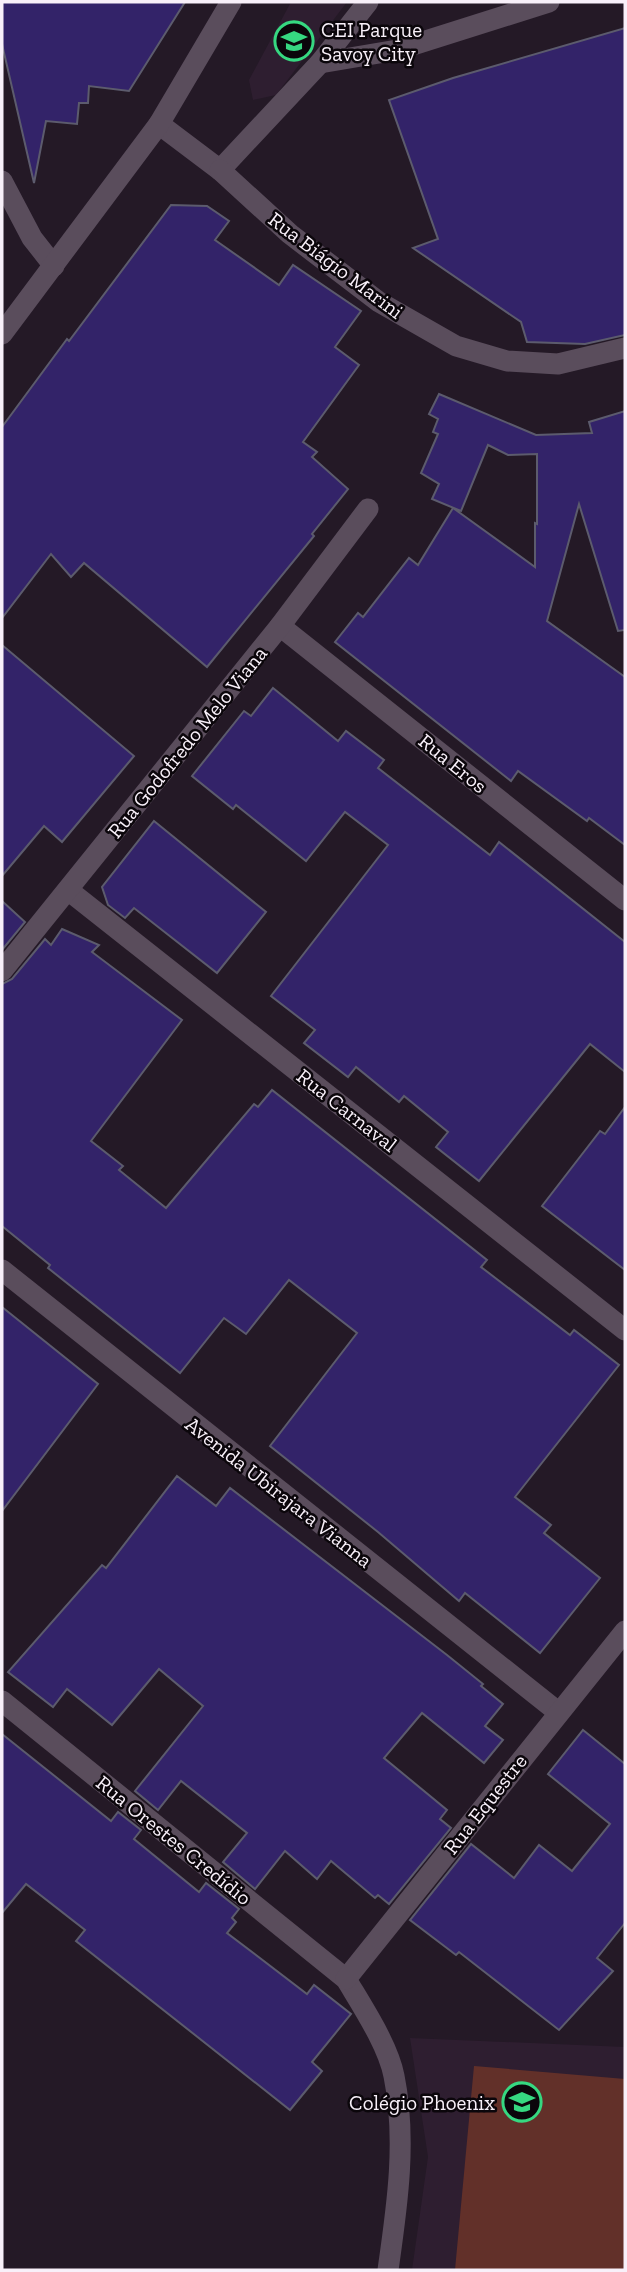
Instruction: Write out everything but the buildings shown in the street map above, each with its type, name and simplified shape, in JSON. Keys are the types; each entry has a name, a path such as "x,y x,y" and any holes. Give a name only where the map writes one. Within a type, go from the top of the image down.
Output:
{"street":[{"path":"2,334 159,124 231,2"},
{"path":"220,170 320,63 368,2"},
{"path":"320,63 397,50 549,2"},
{"name":"Rua Biágio Marini","path":"159,124 220,170 290,234 379,302 456,346 507,361 558,364 625,348"},
{"path":"2,181 32,239 54,266"},
{"name":"Rua Godofredo Melo Viana","path":"2,971 281,625 368,509"},
{"name":"Rua Eros","path":"281,625 625,900"},
{"name":"Rua Carnaval","path":"68,890 625,1330"},
{"name":"Avenida Ubirajara Vianna","path":"2,1270 558,1712"},
{"name":"Rua Equestre","path":"346,1979 625,1631"},
{"name":"Rua Orestes Credídio","path":"2,1701 346,1979"},
{"path":"346,1979 372,2023 394,2074 401,2130 397,2209 388,2270"}],"shaded area":[{"name":"CEI Parque Savoy City","path":"291,2 347,2 276,95 253,100 249,80"},
{"name":"Colégio Phoenix","path":"410,2038 625,2047 625,2270 412,2270 428,2157"},
{"name":"Colégio Phoenix","path":"474,2066 625,2079 625,2270 455,2270"}],"place":[{"name":"CEI Parque Savoy City","path":"294,41"},
{"name":"Colégio Phoenix","path":"522,2102"}]}
